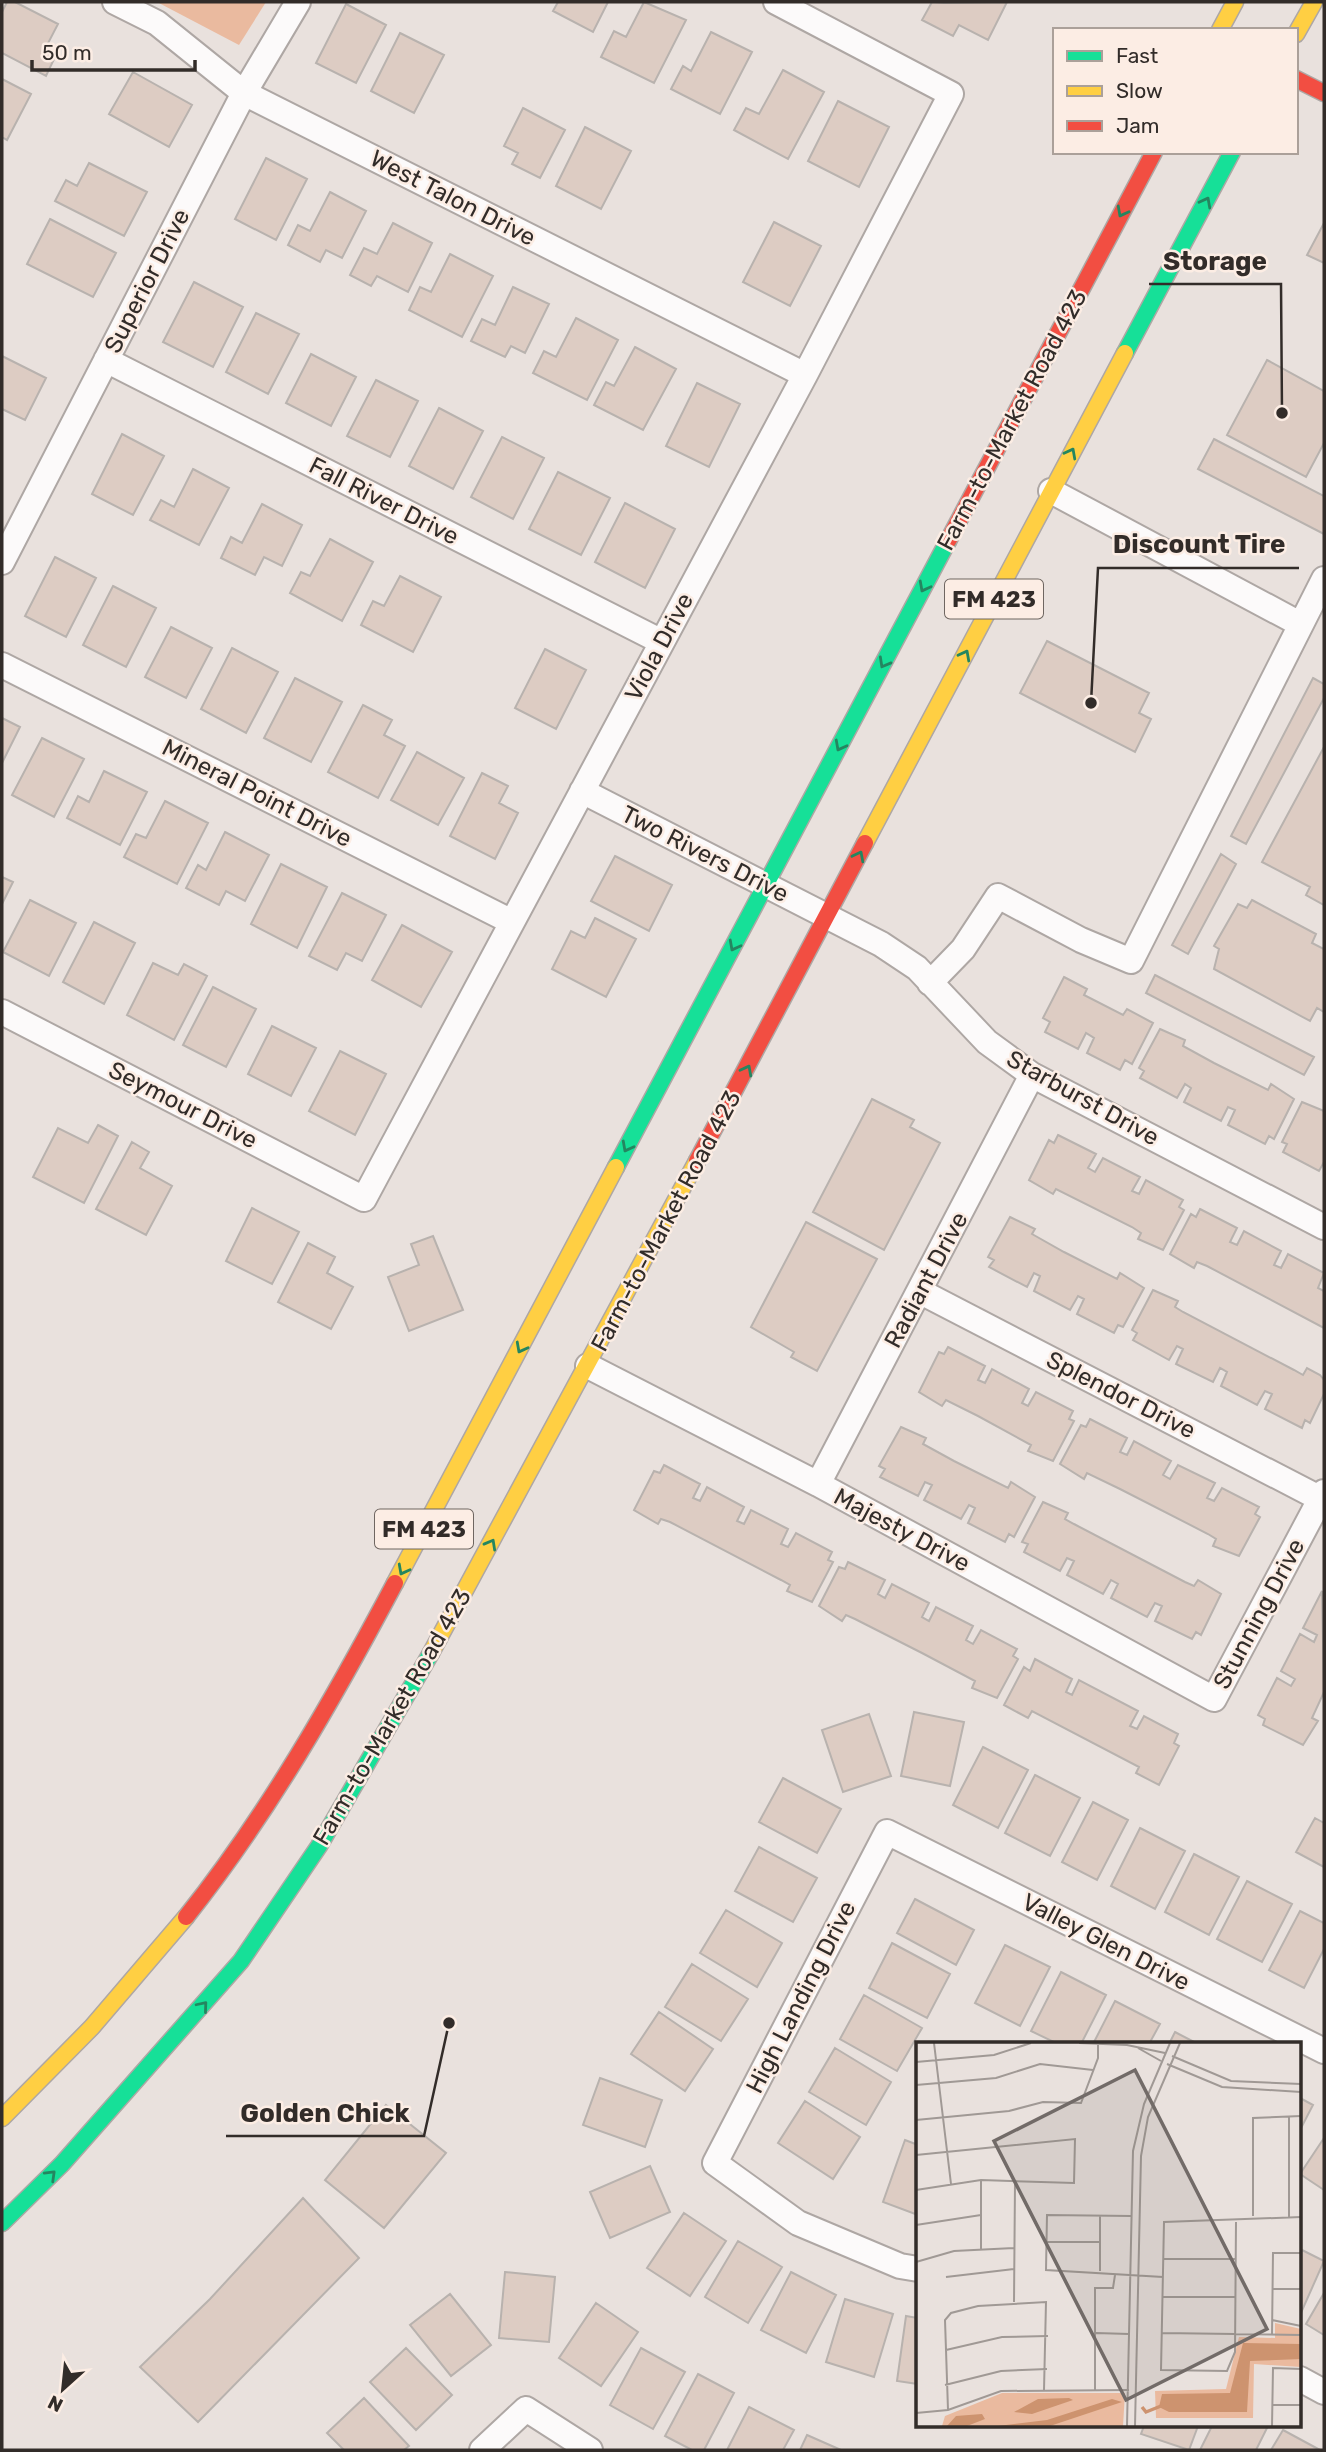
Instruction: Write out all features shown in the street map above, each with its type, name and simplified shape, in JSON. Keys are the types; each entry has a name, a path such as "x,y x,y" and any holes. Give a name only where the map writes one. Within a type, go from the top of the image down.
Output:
{"main road":[{"path":"1221,28 1235,2"},
{"path":"1298,30 1310,8"},
{"path":"1298,80 1324,93"},
{"name":"Farm-to-Market Road 423","path":"2,2118 75,2047 228,1862 283,1780 343,1682 1153,154"},
{"name":"Farm-to-Market Road 423","path":"2,2223 62,2164 157,2060 249,1949 319,1846 398,1713 588,1366 828,917 1231,154"}],"street":[{"name":"West Talon Drive","path":"115,2 157,23 244,93 805,375"},
{"name":"Superior Drive","path":"2,562 244,93 298,2"},
{"name":"Viola Drive","path":"364,1199 805,375 951,94 776,2"},
{"name":"Fall River Drive","path":"106,360 662,642"},
{"path":"1051,491 1300,624"},
{"path":"930,982 963,949 998,896 1081,940 1131,961 1324,579"},
{"name":"Mineral Point Drive","path":"2,665 512,922"},
{"name":"Two Rivers Drive","path":"582,791 828,917"},
{"name":"Starburst Drive","path":"828,917 881,944 916,968 987,1042 1032,1075 1324,1227"},
{"name":"Seymour Drive","path":"2,1012 364,1199"},
{"name":"Radiant Drive","path":"818,1484 921,1292 1032,1075"},
{"name":"Splendor Drive","path":"921,1292 1322,1496"},
{"name":"Majesty Drive","path":"588,1366 818,1484 1214,1699"},
{"name":"Stunning Drive","path":"1214,1699 1322,1496"},
{"name":"Valley Glen Drive","path":"887,1832 1324,2051"},
{"name":"High Landing Drive","path":"887,1832 715,2163 798,2223 900,2266 916,2269"},
{"path":"1302,2380 1324,2392"},
{"path":"482,2450 526,2409 590,2450"}],"shaded area":[{"path":"157,2 266,2 239,45"}],"building":[{"path":"7,2 15,2 58,24 45,49 56,55 46,76 2,53 2,12"},
{"path":"558,2 608,2 593,32 553,11"},
{"path":"644,2 686,20 654,83 601,57 614,31 626,37"},
{"path":"932,2 1007,2 988,40 959,25 953,36 922,20"},
{"path":"346,4 386,25 356,83 316,63"},
{"path":"711,32 752,52 720,114 671,89 683,66 691,71"},
{"path":"400,33 444,55 414,113 371,91"},
{"path":"783,70 824,92 788,159 734,130 746,108 759,114"},
{"path":"133,72 192,105 169,147 109,114"},
{"path":"2,79 31,94 7,140 2,137"},
{"path":"838,101 889,127 859,187 808,161"},
{"path":"523,108 565,130 540,178 512,164 518,153 504,146"},
{"path":"585,127 631,151 601,209 556,186"},
{"path":"266,158 307,179 276,240 235,219"},
{"path":"89,163 147,192 124,236 55,201 66,180 77,186"},
{"path":"330,192 366,211 342,258 326,250 320,262 288,245 298,225 310,231"},
{"path":"50,219 116,253 93,297 27,264"},
{"path":"774,222 821,246 790,306 743,282"},
{"path":"393,223 432,243 408,292 377,276 371,286 350,275 364,248 377,254"},
{"path":"1324,223 1324,263 1307,255"},
{"path":"450,254 493,276 462,337 409,310 420,287 431,292"},
{"path":"194,282 243,307 213,367 163,342"},
{"path":"513,287 549,304 525,353 511,346 505,357 471,341 482,319 495,325"},
{"path":"256,313 299,334 268,394 226,372"},
{"path":"576,318 618,340 587,400 533,373 544,351 556,357"},
{"path":"635,347 676,369 643,430 594,405 606,382 614,386"},
{"path":"311,354 356,377 331,426 286,403"},
{"path":"2,356 46,378 25,420 2,409"},
{"path":"1267,360 1324,391 1324,443 1306,477 1227,435"},
{"path":"376,380 418,401 390,457 347,436"},
{"path":"697,383 740,404 709,467 666,446"},
{"path":"439,408 483,431 453,489 409,466"},
{"path":"122,434 164,456 133,515 92,494"},
{"path":"502,437 544,458 513,519 471,497"},
{"path":"1214,439 1324,496 1324,534 1198,469"},
{"path":"193,469 229,488 199,545 150,520 161,500 174,507"},
{"path":"558,472 610,498 581,555 529,529"},
{"path":"625,503 675,529 645,588 595,562"},
{"path":"262,504 302,525 282,566 264,557 255,575 221,558 231,537 242,543"},
{"path":"330,539 373,562 342,621 290,593 301,572 310,576"},
{"path":"55,557 96,578 66,637 25,616"},
{"path":"400,576 441,597 413,652 361,625 373,601 384,606"},
{"path":"113,586 156,608 126,667 83,645"},
{"path":"171,627 212,648 186,698 145,677"},
{"path":"1047,641 1149,693 1139,713 1151,719 1135,752 1020,693"},
{"path":"232,648 278,672 246,733 201,709"},
{"path":"545,649 586,670 556,729 515,708"},
{"path":"295,678 342,702 311,762 264,738"},
{"path":"1313,678 1324,684 1324,698 1246,844 1231,836"},
{"path":"363,705 392,720 384,735 405,746 378,798 328,772"},
{"path":"2,718 20,727 2,763"},
{"path":"42,738 84,759 54,817 12,795"},
{"path":"1324,747 1324,905 1306,895 1310,887 1262,862"},
{"path":"417,752 464,778 438,825 391,800"},
{"path":"104,771 147,792 120,845 67,818 78,796 89,802"},
{"path":"482,773 508,786 499,803 518,813 495,859 450,836"},
{"path":"165,801 208,823 177,884 124,857 136,834 146,838"},
{"path":"225,832 269,855 245,901 226,891 219,905 186,888 198,865 206,870"},
{"path":"1221,854 1236,864 1188,954 1172,945"},
{"path":"615,856 672,885 649,931 591,901"},
{"path":"281,864 327,887 297,948 251,924"},
{"path":"2,877 13,882 2,904"},
{"path":"342,893 386,915 362,961 346,953 337,970 309,956"},
{"path":"30,900 76,923 49,976 3,952"},
{"path":"1252,900 1316,934 1312,943 1324,949 1324,1012 1317,1008 1310,1021 1214,969 1219,949 1214,946 1238,904 1247,908"},
{"path":"595,918 636,939 606,997 552,969 571,931 585,938"},
{"path":"94,922 135,943 104,1004 63,982"},
{"path":"402,925 452,952 421,1007 372,980"},
{"path":"153,963 178,975 184,964 207,976 174,1040 127,1015"},
{"path":"1155,975 1314,1057 1304,1075 1146,993"},
{"path":"1064,977 1087,989 1084,995 1123,1015 1127,1009 1153,1023 1132,1064 1125,1060 1120,1070 1087,1053 1094,1038 1086,1033 1078,1049 1045,1032 1050,1022 1043,1018"},
{"path":"213,987 256,1009 226,1067 183,1045"},
{"path":"272,1026 316,1048 291,1096 248,1074"},
{"path":"1160,1029 1185,1040 1183,1046 1214,1063 1268,1090 1271,1084 1294,1099 1274,1139 1269,1136 1265,1144 1228,1125 1235,1110 1228,1107 1221,1121 1184,1102 1191,1088 1185,1084 1177,1098 1140,1078 1144,1071 1139,1068"},
{"path":"340,1051 386,1074 355,1135 309,1111"},
{"path":"872,1099 914,1120 910,1127 940,1143 884,1250 813,1212"},
{"path":"1302,1102 1324,1111 1324,1162 1319,1171 1283,1152 1287,1144 1282,1142"},
{"path":"98,1125 118,1136 84,1203 33,1177 58,1128 88,1143"},
{"path":"1058,1135 1096,1154 1088,1168 1095,1172 1103,1158 1140,1177 1132,1191 1139,1194 1146,1180 1183,1200 1179,1207 1184,1210 1163,1250 1138,1239 1141,1233 1132,1227 1056,1189 1053,1194 1029,1180 1049,1140 1054,1143"},
{"path":"132,1142 149,1152 140,1168 172,1186 146,1235 96,1209"},
{"path":"252,1208 299,1232 272,1284 226,1261"},
{"path":"1200,1209 1237,1228 1230,1242 1237,1245 1244,1231 1281,1251 1274,1265 1281,1268 1288,1254 1324,1273 1318,1288 1324,1291 1324,1328 1207,1266 1197,1262 1194,1268 1170,1254 1191,1214 1196,1217"},
{"path":"1010,1217 1035,1229 1032,1234 1064,1252 1117,1279 1120,1273 1144,1288 1123,1327 1118,1325 1114,1333 1077,1314 1084,1299 1078,1296 1070,1310 1034,1291 1040,1276 1034,1273 1027,1287 989,1267 994,1260 988,1257"},
{"path":"806,1222 877,1259 817,1371 791,1357 794,1352 751,1327"},
{"path":"433,1236 463,1310 409,1331 388,1277 419,1265 411,1244"},
{"path":"308,1243 335,1257 327,1273 353,1287 331,1329 278,1302"},
{"path":"1153,1290 1178,1301 1175,1307 1183,1312 1303,1375 1307,1368 1320,1375 1324,1380 1324,1394 1310,1423 1305,1420 1302,1428 1265,1409 1272,1394 1265,1391 1257,1405 1221,1386 1227,1372 1220,1368 1213,1382 1176,1364 1183,1349 1177,1346 1169,1360 1133,1340 1137,1333 1132,1330"},
{"path":"948,1347 985,1366 978,1380 985,1383 992,1369 1029,1389 1022,1403 1028,1406 1036,1392 1073,1411 1069,1419 1074,1421 1053,1461 1028,1451 1031,1445 978,1416 946,1400 942,1406 919,1392 939,1352 944,1354"},
{"path":"1090,1419 1127,1438 1120,1452 1127,1455 1134,1441 1171,1461 1163,1475 1170,1479 1178,1465 1215,1483 1207,1498 1214,1501 1222,1488 1259,1507 1255,1514 1260,1517 1239,1556 1213,1546 1216,1539 1208,1534 1087,1473 1084,1479 1060,1464 1081,1425 1086,1427"},
{"path":"901,1427 926,1438 923,1444 954,1461 1008,1488 1011,1482 1035,1497 1014,1537 1009,1534 1005,1542 968,1523 975,1508 969,1505 961,1519 924,1500 932,1485 925,1482 918,1496 880,1477 885,1469 879,1466"},
{"path":"664,1465 700,1484 693,1498 700,1501 707,1487 744,1507 737,1521 744,1524 751,1510 788,1529 781,1544 788,1547 796,1533 832,1552 828,1560 833,1562 812,1602 787,1591 790,1585 670,1522 661,1519 658,1524 634,1510 654,1471 660,1473"},
{"path":"1043,1502 1068,1513 1065,1519 1185,1582 1194,1586 1198,1580 1221,1594 1201,1635 1196,1632 1192,1639 1155,1621 1162,1606 1155,1603 1147,1617 1111,1598 1118,1584 1111,1580 1103,1594 1067,1575 1074,1561 1067,1558 1060,1571 1024,1552 1028,1544 1022,1542"},
{"path":"848,1562 885,1580 878,1594 885,1598 892,1584 929,1603 922,1617 929,1621 936,1607 973,1626 966,1640 973,1644 981,1630 1017,1649 1013,1656 1018,1659 997,1698 972,1688 975,1681 922,1653 846,1615 842,1621 819,1606 839,1567 845,1569"},
{"path":"1322,1591 1324,1692 1312,1718 1318,1721 1303,1745 1263,1725 1265,1719 1258,1715 1277,1678 1291,1686 1295,1679 1281,1671 1300,1634 1314,1642 1317,1635 1303,1628"},
{"path":"1035,1659 1072,1679 1066,1692 1072,1695 1079,1680 1138,1711 1130,1726 1137,1729 1144,1716 1178,1734 1174,1743 1179,1746 1159,1785 1136,1773 1139,1767 1032,1711 1028,1718 1004,1705 1024,1667 1030,1671"},
{"path":"914,1712 964,1722 950,1786 901,1776"},
{"path":"869,1714 891,1776 843,1792 822,1730"},
{"path":"983,1747 1028,1770 998,1828 953,1805"},
{"path":"1035,1775 1080,1798 1050,1856 1005,1833"},
{"path":"783,1778 841,1809 817,1853 759,1822"},
{"path":"1093,1802 1128,1820 1097,1880 1062,1862"},
{"path":"1315,1818 1324,1823 1324,1867 1296,1852"},
{"path":"1140,1828 1185,1851 1155,1909 1111,1886"},
{"path":"759,1847 817,1878 793,1922 735,1891"},
{"path":"1194,1854 1239,1877 1209,1935 1165,1912"},
{"path":"1247,1881 1292,1904 1262,1962 1217,1939"},
{"path":"915,1899 974,1930 956,1965 897,1933"},
{"path":"726,1910 782,1943 757,1987 700,1953"},
{"path":"1300,1911 1324,1923 1324,1949 1304,1988 1269,1970"},
{"path":"892,1943 950,1974 927,2018 869,1988"},
{"path":"1005,1945 1050,1967 1020,2026 975,2003"},
{"path":"692,1964 748,1999 721,2041 665,2007"},
{"path":"1061,1972 1106,1995 1082,2042 1054,2042 1031,2031"},
{"path":"864,1995 922,2028 897,2071 840,2039"},
{"path":"1115,2001 1160,2024 1150,2042 1094,2042"},
{"path":"659,2012 713,2049 685,2091 631,2054"},
{"path":"1175,2032 1194,2042 1170,2042"},
{"path":"835,2048 891,2082 866,2125 809,2092"},
{"path":"600,2078 662,2100 645,2147 583,2125"},
{"path":"1302,2099 1313,2105 1302,2126"},
{"path":"805,2101 860,2137 833,2179 778,2143"},
{"path":"386,2105 446,2153 384,2228 325,2180"},
{"path":"1324,2138 1324,2190 1302,2175 1302,2171"},
{"path":"905,2140 916,2144 916,2214 883,2202"},
{"path":"650,2166 670,2212 610,2238 590,2192"},
{"path":"303,2198 359,2258 198,2422 140,2367 210,2299"},
{"path":"684,2213 726,2241 690,2296 647,2268"},
{"path":"738,2241 782,2267 748,2323 705,2297"},
{"path":"1302,2250 1324,2261 1302,2310"},
{"path":"505,2272 555,2277 549,2342 499,2338"},
{"path":"791,2272 836,2295 806,2353 761,2330"},
{"path":"1324,2293 1324,2335 1306,2324"},
{"path":"450,2294 491,2345 451,2376 410,2325"},
{"path":"845,2299 893,2314 874,2377 826,2362"},
{"path":"596,2303 638,2332 601,2386 559,2358"},
{"path":"906,2316 916,2318 916,2384 897,2381"},
{"path":"406,2348 452,2395 416,2430 370,2382"},
{"path":"641,2348 685,2372 653,2429 610,2405"},
{"path":"698,2374 734,2393 704,2450 692,2450 665,2436"},
{"path":"364,2398 409,2446 404,2450 344,2450 327,2433"},
{"path":"749,2407 794,2430 783,2450 727,2450"},
{"path":"1143,2428 1197,2428 1189,2450 1141,2434"},
{"path":"1211,2428 1267,2428 1256,2450 1200,2450"},
{"path":"1283,2430 1320,2450 1271,2450"},
{"path":"807,2435 841,2450 800,2450"}],"traffic: fast":[{"path":"1125,353 1231,154"},
{"path":"616,1167 948,541"},
{"path":"2,2223 62,2164 241,1961 319,1846 431,1653"}],"traffic: slow":[{"path":"1221,28 1235,2"},
{"path":"1298,30 1314,2"},
{"path":"865,843 1125,353"},
{"path":"431,1653 697,1161"},
{"path":"395,1583 616,1167"},
{"path":"2,2118 92,2027 186,1917"}],"traffic: jam":[{"path":"1298,80 1324,93"},
{"path":"948,541 1153,154"},
{"path":"697,1161 865,843"},
{"path":"186,1917 272,1797 348,1670 395,1583"}],"place":[{"name":"Storage","path":"1282,413"},
{"name":"Discount Tire","path":"1091,703"},
{"name":"Golden Chick","path":"449,2023"}]}
